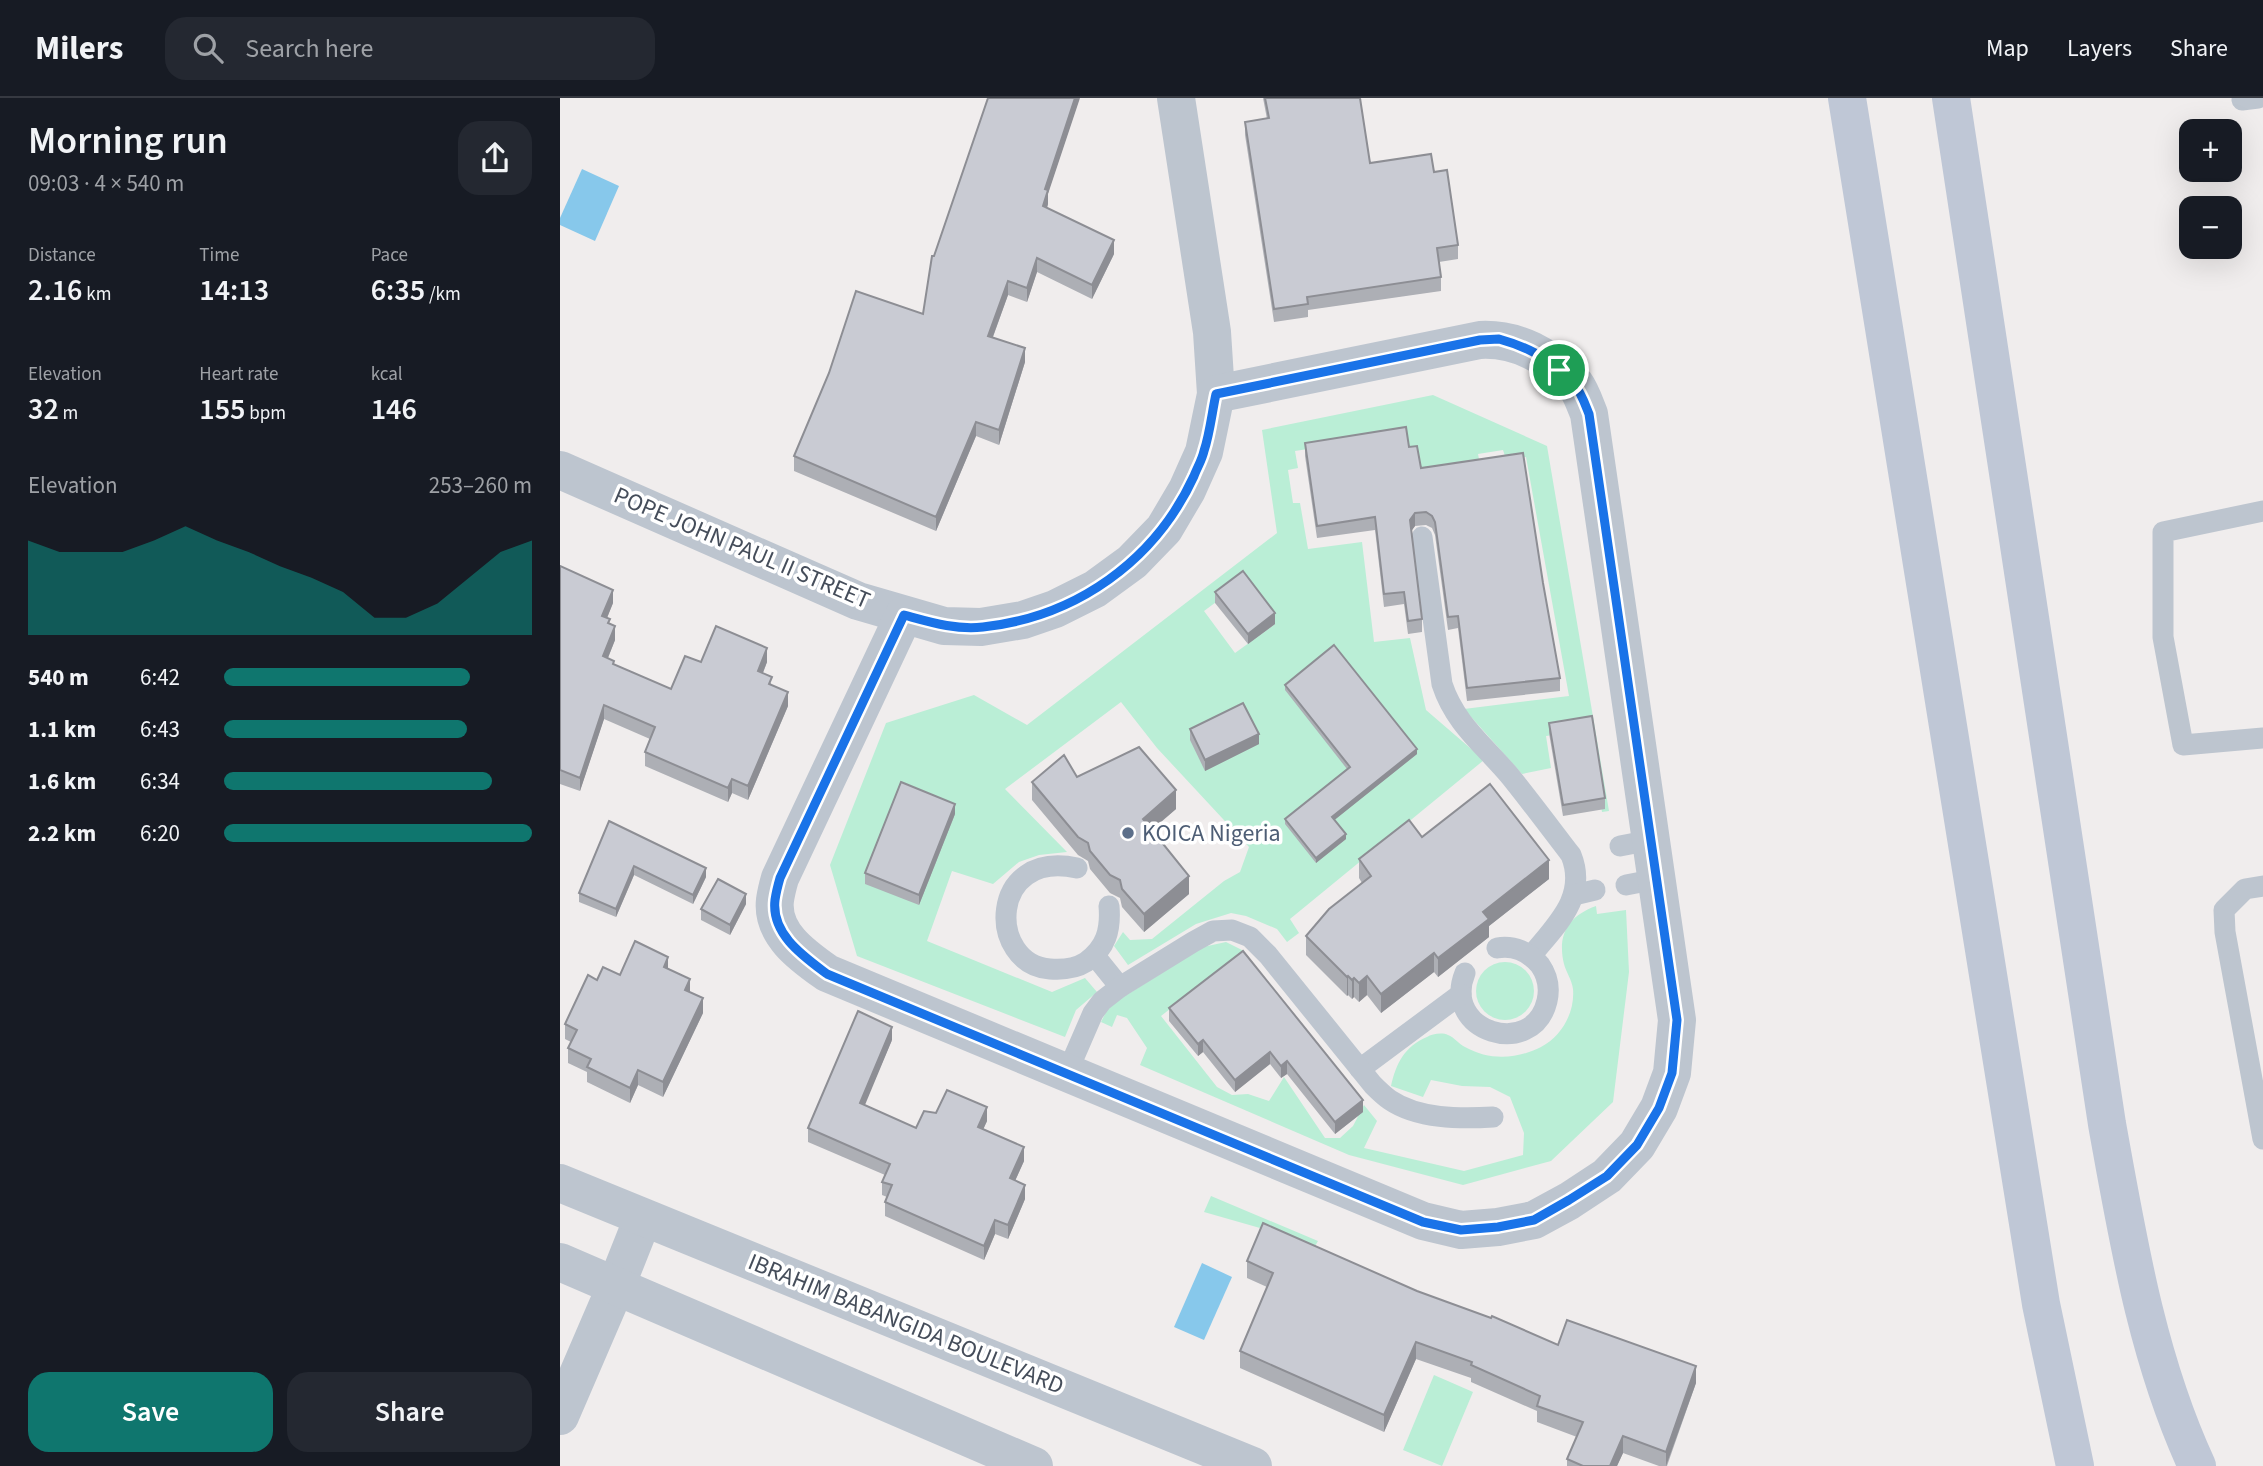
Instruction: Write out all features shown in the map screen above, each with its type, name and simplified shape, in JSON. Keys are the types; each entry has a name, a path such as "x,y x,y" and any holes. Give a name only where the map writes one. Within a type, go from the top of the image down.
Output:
{"main road":[{"path":"1847,98 2039,1290 2075,1466"},
{"path":"1951,98 2107,1124 2130,1250 2157,1362 2197,1466"}],"street":[{"name":"POPE JOHN PAUL II STREET","path":"560,470 858,601 944,626 981,627 1023,620 1055,609 1095,589 1132,562 1164,529 1187,490 1204,452 1216,394 1212,332 1176,98"},
{"path":"904,615 780,878 774,902 776,921 786,938 802,956 827,974 1423,1222 1461,1230 1534,1220 1607,1176 1637,1145 1659,1108 1672,1073 1677,1020 1642,882 1589,414 1576,386 1540,355 1499,339 1480,340 1216,394"},
{"name":"IBRAHIM BABANGIDA BOULEVARD","path":"560,1183 1253,1466"},
{"path":"560,1416 617,1286 643,1218"},
{"path":"560,1262 1034,1466"}],"lane":[{"path":"2263,511 2163,532 2164,637 2183,745 2263,738"},
{"path":"1422,537 1442,684 1448,704 1458,719 1580,853 1574,895 1564,914 1531,956"},
{"path":"1077,868 1060,864 1044,866 1029,873 1016,885 1008,900 1005,916 1007,933 1015,948 1028,961 1044,969 1062,970 1079,966 1095,956 1105,942 1110,925 1109,906"},
{"path":"2263,886 2245,889 2224,910 2225,932 2263,1139"},
{"path":"1574,895 1595,891"},
{"path":"1067,1073 1093,1013 1102,1001 1120,987 1213,931 1232,930 1250,937 1268,955 1373,1085 1390,1101 1421,1113 1457,1119 1493,1117"},
{"path":"1360,1069 1463,983 1464,1008 1472,1020 1483,1029 1497,1034 1526,1030 1545,1009 1547,980 1541,967 1531,956 1519,949 1497,948"},
{"path":"1095,956 1120,987"}],"green space":[{"path":"1433,395 1547,446 1609,811 1602,812 1588,730 1546,736 1551,768 1522,774 1464,709 1569,696 1526,457 1506,459 1503,450 1478,454 1480,464 1436,517 1409,454 1404,434 1295,451 1298,468 1288,470 1293,503 1300,503 1308,549 1362,542 1374,642 1410,638 1426,710 1484,760 1290,919 1299,933 1287,942 1277,929 1231,913 1196,924 1128,965 1114,946 1123,932 1130,940 1152,939 1224,881 1240,872 1249,847 1157,748 1121,702 1005,789 1067,852 1039,855 1019,862 993,884 952,871 927,941 1052,992 1085,978 1097,992 1076,1010 1065,1037 857,956 830,865 886,723 974,695 1027,725 1277,533 1262,430","holes":["1243,582 1275,624 1235,653 1204,611"]},
{"path":"1596,906 1597,914 1626,910 1629,972 1613,1102 1551,1161 1463,1185 1349,1155 1140,1065 1147,1048 1127,1018 1117,1015 1112,1027 1101,1022 1109,1006 1203,947 1226,942 1244,951 1161,1016 1217,1087 1232,1095 1248,1094 1269,1101 1284,1077 1325,1138 1340,1138 1353,1126 1364,1105 1377,1121 1364,1148 1464,1171 1523,1155 1524,1133 1510,1097 1490,1087 1462,1086 1431,1080 1423,1097 1391,1086 1399,1063 1413,1045 1437,1034 1448,1035 1474,1052 1503,1057 1523,1054 1541,1047 1555,1037 1566,1023 1573,998 1562,954 1564,936 1578,915"},
{"path":"1505,962 1526,970 1534,991 1526,1012 1505,1020 1484,1012 1476,991 1484,970"},
{"path":"1211,1196 1318,1241 1314,1248 1260,1228 1204,1212"},
{"path":"1434,1375 1473,1392 1442,1466 1403,1450"}],"water":[{"path":"582,169 619,186 595,241 560,225 560,218"},
{"path":"1202,1263 1232,1277 1204,1340 1174,1327"}],"building":[{"path":"988,98 1075,98 1045,189 1048,190 1043,206 1114,240 1092,285 1037,258 1027,288 1008,281 988,336 1025,348 999,430 976,422 936,517 794,456 829,373 856,291 923,314 932,256"},
{"path":"1265,98 1360,98 1370,163 1431,154 1434,172 1447,170 1458,245 1437,248 1441,277 1307,297 1308,304 1274,309 1245,122 1269,118"},
{"path":"1406,427 1409,447 1417,446 1421,468 1523,453 1560,678 1467,688 1458,616 1448,617 1435,522 1426,512 1415,513 1410,520 1422,619 1408,621 1404,592 1384,594 1375,517 1317,526 1305,443"},
{"path":"560,566 613,590 602,616 610,619 608,623 615,626 603,656 614,661 613,664 671,689 685,656 701,662 716,626 767,648 758,671 772,677 769,684 788,692 748,786 732,779 728,788 645,752 655,727 604,705 580,778 560,770"},
{"path":"1243,571 1275,613 1248,634 1215,592"},
{"path":"1334,645 1417,749 1332,817 1346,834 1316,858 1285,819 1350,767 1285,685"},
{"path":"1243,703 1259,734 1205,760 1190,729"},
{"path":"1592,716 1605,798 1563,805 1549,723"},
{"name":"KOICA Nigeria","path":"1139,747 1176,790 1143,819 1189,876 1144,914 1122,889 1120,880 1110,875 1090,851 1088,843 1078,837 1032,782 1064,755 1077,777"},
{"path":"901,782 955,804 919,895 865,873"},
{"path":"1490,784 1549,860 1483,912 1489,919 1438,958 1434,953 1381,994 1367,976 1359,983 1354,978 1352,980 1347,977 1306,936 1329,909 1371,876 1359,859 1409,820 1422,837"},
{"path":"609,821 706,868 693,895 634,866 616,909 579,893"},
{"path":"718,879 746,894 730,925 701,909"},
{"path":"635,941 668,957 664,967 690,979 685,990 703,998 663,1082 638,1070 630,1088 587,1067 591,1059 568,1048 577,1030 565,1024 588,975 597,980 603,967 620,975"},
{"path":"1243,951 1363,1100 1335,1122 1287,1061 1281,1066 1270,1052 1235,1080 1203,1040 1198,1044 1169,1008"},
{"path":"858,1011 892,1027 860,1103 916,1128 924,1111 936,1113 947,1090 987,1107 978,1127 1024,1147 1010,1178 1025,1185 1008,1225 995,1220 984,1246 885,1202 892,1185 882,1182 890,1164 808,1128"},
{"path":"1263,1223 1417,1291 1491,1318 1492,1316 1558,1345 1567,1320 1696,1366 1666,1452 1623,1436 1610,1466 1583,1466 1567,1459 1583,1422 1537,1406 1540,1396 1471,1365 1472,1362 1416,1342 1384,1415 1240,1351 1273,1273 1247,1261"}],"place":[{"name":"KOICA Nigeria","path":"1128,833"}],"route":[{"path":"1499,339 1520,345 1540,355 1559,370 1576,386 1589,414 1677,1020 1672,1073 1659,1108 1637,1145 1607,1176 1534,1220 1461,1230 1423,1222 827,974 802,956 786,938 776,921 774,902 780,878 904,615 944,626 981,627 1023,620 1055,609 1095,589 1132,562 1164,529 1187,490 1204,452 1216,394 1480,340 1499,339"}]}
